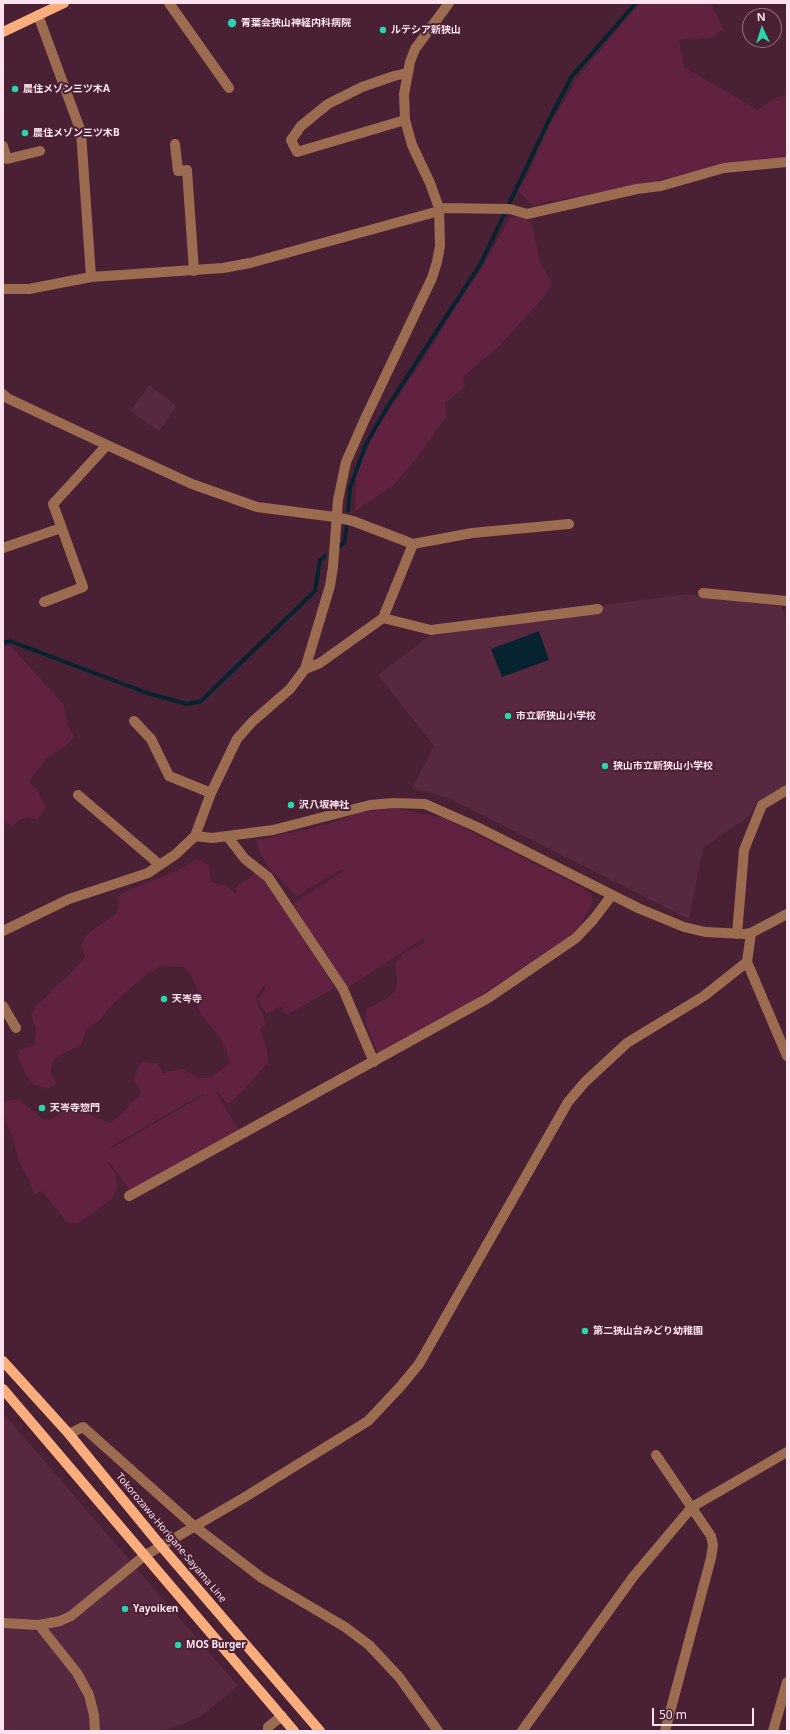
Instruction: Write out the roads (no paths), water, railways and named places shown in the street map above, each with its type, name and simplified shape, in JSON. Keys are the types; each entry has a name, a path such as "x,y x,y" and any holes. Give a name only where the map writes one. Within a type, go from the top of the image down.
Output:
{"main road":[{"path":"3,32 64,3"},
{"name":"Tokorozawa-Horigane-Sayama Line","path":"3,1361 69,1434 161,1546 320,1731"},
{"path":"3,1389 294,1731"}],"street":[{"path":"169,3 229,88"},
{"path":"3,931 39,912 69,899 148,873 176,854 195,836 211,792 230,750 244,730 290,689 305,669 330,586 334,560 336,517 340,483 346,462 432,278 440,246 439,210 430,183 412,145 405,120 404,94 407,73 412,56 422,37 449,3"},
{"path":"38,15 81,132 92,277"},
{"path":"405,120 297,152 291,140 301,126 328,104 362,87 407,73"},
{"path":"175,144 178,171 187,170 194,271"},
{"path":"3,146 7,159 40,151"},
{"path":"3,288 29,289 92,277 157,271 194,271 250,263 439,210 510,209 527,214 637,189 661,186 724,168 787,162"},
{"path":"3,394 7,398 192,484 257,507 336,517 353,521 413,544 472,533 569,524"},
{"path":"44,602 83,587 53,504 107,445"},
{"path":"3,548 61,528"},
{"path":"305,669 320,663 383,618 413,544"},
{"path":"703,594 787,601"},
{"path":"383,618 431,630 598,609"},
{"path":"134,721 151,738 169,776 211,792"},
{"path":"737,934 744,850 762,805 787,790"},
{"path":"78,795 160,865"},
{"path":"195,836 227,836 274,830 370,805 392,803 425,804 477,827 612,895 684,927 706,932 737,934 751,933 787,914"},
{"path":"227,836 245,859 268,877 343,989 374,1062"},
{"path":"129,1196 488,998 576,938 594,920 612,895"},
{"path":"751,933 747,962 787,1056"},
{"path":"3,1623 39,1625 60,1621 71,1616 144,1556 365,1423 384,1405 419,1364 568,1102 585,1082 627,1043 704,996 747,962"},
{"path":"3,1006 16,1028"},
{"path":"69,1434 83,1427 194,1526 262,1578 346,1627 369,1645 400,1677 438,1731"},
{"path":"522,1731 633,1577 692,1507 787,1452"},
{"path":"656,1455 711,1536 713,1545 711,1558 665,1731"},
{"path":"39,1625 77,1673 89,1695 94,1714 95,1731"},
{"path":"773,1731 787,1682"},
{"path":"268,1731 268,1727 282,1716"}],"water":[{"path":"539,631 549,660 502,677 491,649"}],"waterway":[{"path":"348,510 350,488 366,444 388,406 481,263 549,120 572,76 636,3"},
{"path":"340,546 344,543 347,523"},
{"path":"3,643 10,641 147,693 187,704 201,701 315,591 320,560 325,556"}],"place":[{"name":"青葉会狭山神経内科病院","path":"232,23"},
{"name":"ルテシア新狭山","path":"383,30"},
{"name":"農住メゾン三ツ木A","path":"15,89"},
{"name":"農住メゾン三ツ木B","path":"25,133"},
{"name":"市立新狭山小学校","path":"508,716"},
{"name":"狭山市立新狭山小学校","path":"605,766"},
{"name":"沢八坂神社","path":"291,805"},
{"name":"天岑寺","path":"164,999"},
{"name":"天岑寺惣門","path":"42,1108"},
{"name":"第二狭山台みどり幼稚園","path":"585,1331"},
{"name":"Yayoiken","path":"125,1609"},
{"name":"MOS Burger","path":"178,1645"}]}
